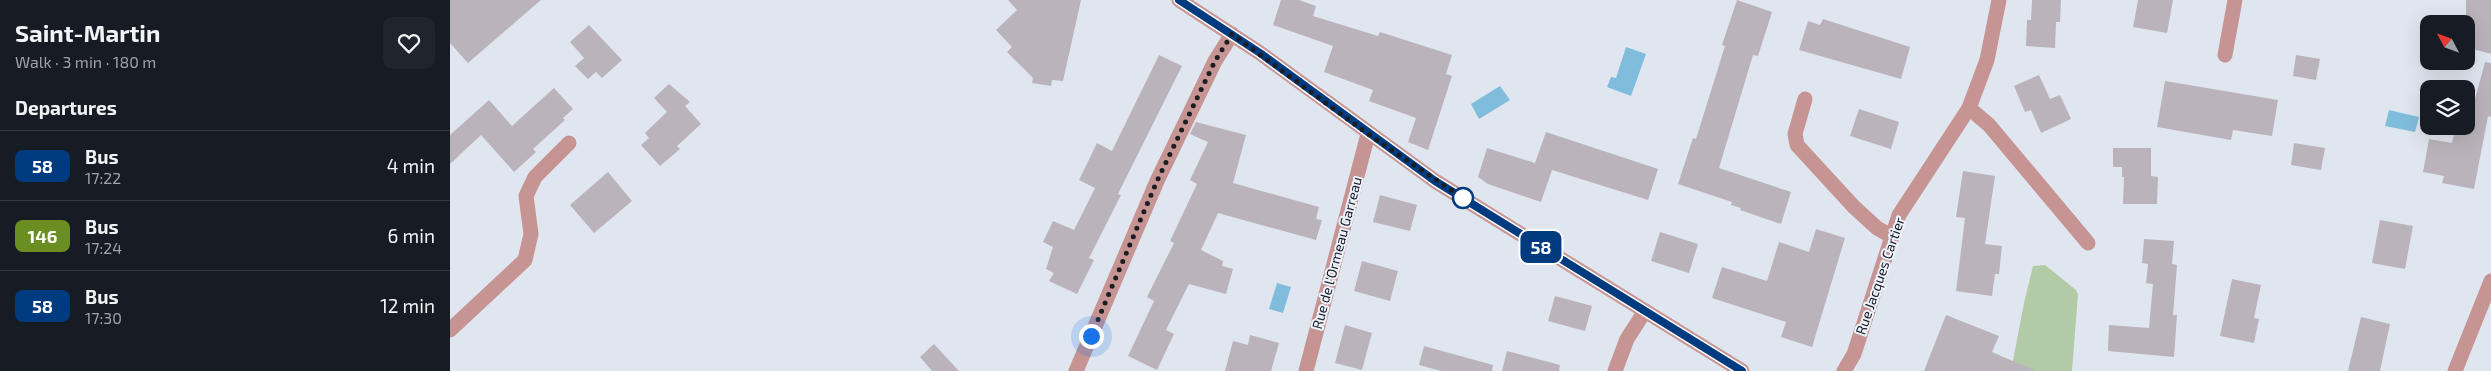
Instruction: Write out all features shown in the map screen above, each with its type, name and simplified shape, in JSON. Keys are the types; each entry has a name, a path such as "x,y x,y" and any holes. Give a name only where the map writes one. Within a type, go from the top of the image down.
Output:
{"street":[{"path":"1179,0 1232,34 1435,181 1742,371"},
{"name":"Rue Jacques Cartier","path":"1844,371 1854,354 1899,215 1969,108 1987,60 1999,0"},
{"path":"2225,55 2235,0"},
{"path":"1076,371 1157,181 1215,61 1232,34"},
{"path":"1805,99 1795,134 1797,145 1854,207 1878,228 1891,236"},
{"path":"1969,108 1989,125 2088,243"},
{"name":"Rue de l'Ormeau Garreau","path":"1306,371 1368,134"},
{"path":"450,330 525,260 530,234 526,196 535,176 569,142"},
{"path":"2455,371 2491,281"},
{"path":"1615,371 1627,339 1645,311"}],"green space":[{"path":"2045,265 2076,290 2078,294 2072,371 2011,371 2033,266"}],"water":[{"path":"1626,47 1646,54 1631,96 1607,87 1611,77 1616,78"},
{"path":"1500,86 1510,100 1479,119 1471,104"},
{"path":"2389,110 2419,117 2415,132 2385,126"},
{"path":"1277,283 1291,287 1283,313 1269,309"}],"building":[{"path":"450,0 541,0 468,63 450,43"},
{"path":"1008,0 1081,0 1063,81 1052,80 1051,86 1032,83 1033,78 1007,52 1012,47 996,30 1017,10"},
{"path":"1281,0 1299,0 1316,6 1313,16 1378,36 1380,32 1452,55 1446,74 1452,76 1428,150 1408,142 1416,118 1369,101 1373,90 1324,72 1333,46 1273,25"},
{"path":"1737,0 1772,12 1758,56 1753,55 1719,168 1791,192 1781,224 1740,210 1741,208 1731,205 1732,202 1678,184 1693,138 1696,139 1725,46 1722,45"},
{"path":"2032,0 2061,0 2060,22 2056,22 2055,48 2026,46 2027,20 2031,20"},
{"path":"2138,0 2173,0 2167,33 2133,27"},
{"path":"2466,0 2491,0 2491,54 2475,50 2475,15 2466,15"},
{"path":"1823,19 1910,47 1901,79 1799,50 1808,21 1820,25"},
{"path":"589,25 622,60 602,78 596,72 588,79 575,66 584,58 570,42"},
{"path":"1159,55 1182,66 1118,194 1121,195 1089,258 1094,260 1077,294 1049,281 1054,273 1046,269 1053,247 1043,242 1053,221 1074,230 1095,188 1079,180 1097,143 1112,151"},
{"path":"2296,55 2320,59 2316,80 2293,76"},
{"path":"2485,62 2491,63 2491,117 2488,116 2474,189 2442,183 2444,176 2423,172 2429,139 2452,143 2454,135 2475,135 2475,99"},
{"path":"2039,75 2050,99 2060,95 2071,119 2041,133 2031,110 2025,112 2014,86"},
{"path":"2165,81 2278,100 2272,136 2233,130 2231,140 2157,127"},
{"path":"669,84 690,102 685,106 701,124 677,146 680,149 660,166 641,145 649,138 645,133 667,112 654,98"},
{"path":"554,88 573,109 563,118 565,120 533,149 536,152 514,172 481,135 450,164 450,135 489,100 512,126"},
{"path":"1859,109 1899,122 1891,149 1850,136"},
{"path":"1196,122 1246,135 1233,183 1319,207 1316,219 1322,220 1316,240 1218,213 1201,250 1223,261 1222,266 1233,269 1226,294 1189,284 1166,330 1174,334 1157,370 1128,356 1154,301 1147,297 1174,243 1170,241 1197,184 1190,180 1208,142 1190,134"},
{"path":"1546,132 1658,169 1648,200 1552,170 1541,202 1488,184 1478,177 1487,148 1535,163"},
{"path":"2294,143 2325,148 2321,170 2291,165"},
{"path":"2113,148 2151,148 2151,176 2158,177 2157,204 2123,204 2124,177 2122,177 2122,167 2113,167"},
{"path":"1963,171 1995,176 1985,244 2002,246 1999,274 1995,274 1992,296 1956,291 1965,218 1956,217"},
{"path":"608,172 632,201 594,233 570,205"},
{"path":"1380,195 1417,205 1410,231 1373,222"},
{"path":"2380,220 2413,226 2405,269 2372,263"},
{"path":"1816,229 1845,238 1812,347 1781,337 1786,322 1712,298 1722,267 1767,281 1779,242 1809,252"},
{"path":"1660,232 1698,244 1689,273 1651,261"},
{"path":"2144,239 2174,241 2172,264 2177,265 2173,315 2177,315 2174,357 2108,351 2109,325 2149,328 2153,284 2146,283 2148,264 2142,263"},
{"path":"1362,261 1398,271 1390,301 1354,291"},
{"path":"2232,279 2261,285 2254,318 2259,319 2254,343 2220,336"},
{"path":"1555,296 1592,306 1585,331 1548,321"},
{"path":"1946,315 1999,336 1992,352 2036,371 1924,371"},
{"path":"2361,317 2390,324 2380,371 2348,371"},
{"path":"1345,325 1372,333 1362,370 1335,363"},
{"path":"1250,335 1279,343 1271,371 1225,371 1233,341 1248,345"},
{"path":"934,344 959,371 932,371 920,357"},
{"path":"1424,346 1493,365 1492,371 1441,371 1419,365"},
{"path":"1507,351 1560,365 1559,371 1502,371"}],"bus line":[{"name":"58","path":"1179,0 1260,53 1368,134 1435,181 1742,371"}],"route":[{"path":"1091,336 1157,181 1215,61 1232,34 1368,134 1435,181 1463,198"}]}
